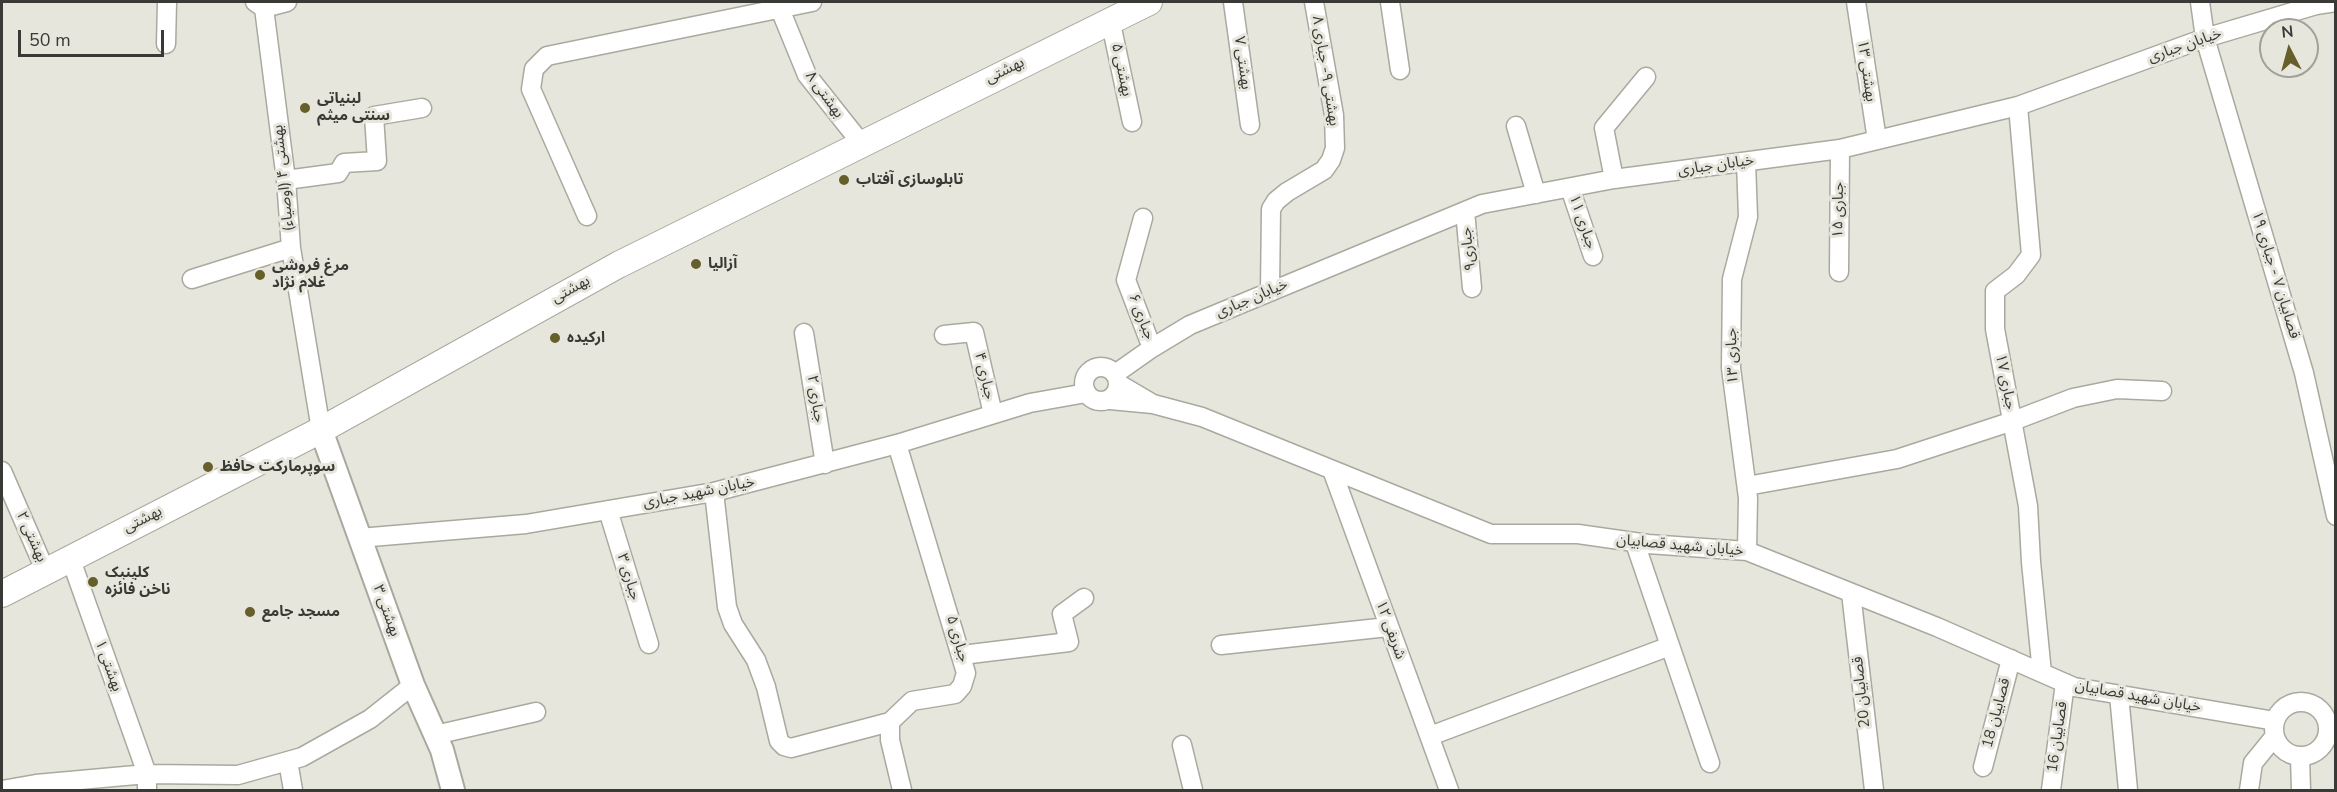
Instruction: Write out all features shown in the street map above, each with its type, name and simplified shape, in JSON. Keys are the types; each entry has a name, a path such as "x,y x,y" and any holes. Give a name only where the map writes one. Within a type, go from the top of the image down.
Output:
{"main road":[{"name":"بهشتی","path":"2,594 70,557 321,430 618,265 1110,19 1149,2"}],"street":[{"path":"166,44 167,2"},
{"path":"260,5 287,2"},
{"path":"587,216 531,89 534,69 547,56 812,2"},
{"name":"بهشتی ۷","path":"1233,2 1250,125"},
{"name":"بهشتی ۹- جباری ۸","path":"1270,291 1271,209 1281,196 1324,170 1335,148 1334,115 1314,2"},
{"path":"1390,2 1400,70"},
{"name":"بهشتی ۱۳","path":"1856,2 1876,140"},
{"name":"قصابيان ۷ - جباری ۱۹","path":"2200,2 2205,38 2304,373 2336,516"},
{"name":"خیابان جباری","path":"1115,386 1152,348 1190,325 1482,204 1614,179 1840,149 2018,106 2205,38 2316,5 2336,2"},
{"name":"بهشتی ۴ (اوصیاء)","path":"260,5 286,180 291,249 321,430"},
{"name":"بهشتی ۸","path":"780,9 807,75 861,143"},
{"name":"بهشتی ۵","path":"1110,19 1132,122"},
{"path":"1614,179 1604,128 1646,77"},
{"name":"جباری ۱۷","path":"2018,106 2031,255 2016,275 1995,291 1995,329 2028,506 2042,673"},
{"path":"286,180 338,173 344,164 377,161 374,116 422,108"},
{"path":"1516,126 1536,194"},
{"name":"جباری ۱۵","path":"1839,272 1840,149"},
{"name":"جباری ۱۳","path":"1746,162 1748,217 1732,279 1731,368 1747,486 1747,551"},
{"name":"جباری ۱۱","path":"1570,188 1593,256"},
{"name":"جباری۹","path":"1465,211 1472,288"},
{"name":"جباری ۶","path":"1143,218 1126,280 1152,348"},
{"path":"192,279 291,249"},
{"name":"جباری ۴","path":"944,335 974,332 993,414"},
{"name":"جباری ۲","path":"804,333 825,464"},
{"path":"1097,367 1110,369 1115,386 1101,402 1092,400 1086,384 1097,367"},
{"name":"خیابان شهید جباری","path":"359,538 526,524 714,492 897,444 1086,384"},
{"name":"خیابان شهید قصابیان","path":"1115,386 1153,404 1202,417 1491,534 1578,534 1635,543 1747,551 1937,627 2073,687 2275,729"},
{"path":"1747,486 1897,459 2013,421 2073,398 2117,389 2162,391"},
{"name":"بهشتی ۳","path":"321,430 413,685 442,750 453,790"},
{"name":"جباری ۵","path":"890,722 912,701 955,694 962,686 966,673 897,444"},
{"name":"شریفی ۱۲","path":"1332,470 1449,790"},
{"name":"بهشتی ۲","path":"2,471 45,570"},
{"path":"714,492 727,607 733,624 756,660 766,687 779,741 791,748 890,722 890,740 902,790"},
{"name":"جباری ۳","path":"608,510 648,644"},
{"path":"1635,543 1710,764"},
{"name":"بهشتی ۱","path":"70,557 147,782"},
{"name":"قصابیان 20","path":"1851,593 1874,790"},
{"path":"962,655 1069,642 1062,614 1084,598"},
{"path":"1221,645 1388,627"},
{"path":"1430,736 1670,646"},
{"name":"قصابیان 18","path":"1983,767 2011,659"},
{"name":"قصابیان 16","path":"2051,790 2065,683"},
{"path":"2,790 36,784 147,782 238,775 302,757 370,719 413,685"},
{"path":"2119,695 2128,790"},
{"path":"2249,790 2253,763 2275,729 2281,710 2291,703 2304,701 2330,711 2328,737 2322,748 2312,755 2300,757 2289,754 2280,747 2275,729"},
{"path":"435,735 536,712"},
{"path":"1182,745 1193,790"},
{"path":"2300,757 2301,790"},
{"path":"288,761 293,790"}],"place":[{"name":"لبنیاتی سنتی میثم","path":"305,108"},
{"name":"تابلوسازی آفتاب","path":"844,180"},
{"name":"آزالیا","path":"696,264"},
{"name":"مرغ فروشی غلام نژاد","path":"260,275"},
{"name":"ارکیده","path":"555,338"},
{"name":"سوپرمارکت حافظ","path":"208,467"},
{"name":"کلینیک ناخن فائزه","path":"93,582"},
{"name":"مسجد جامع","path":"250,612"}]}
